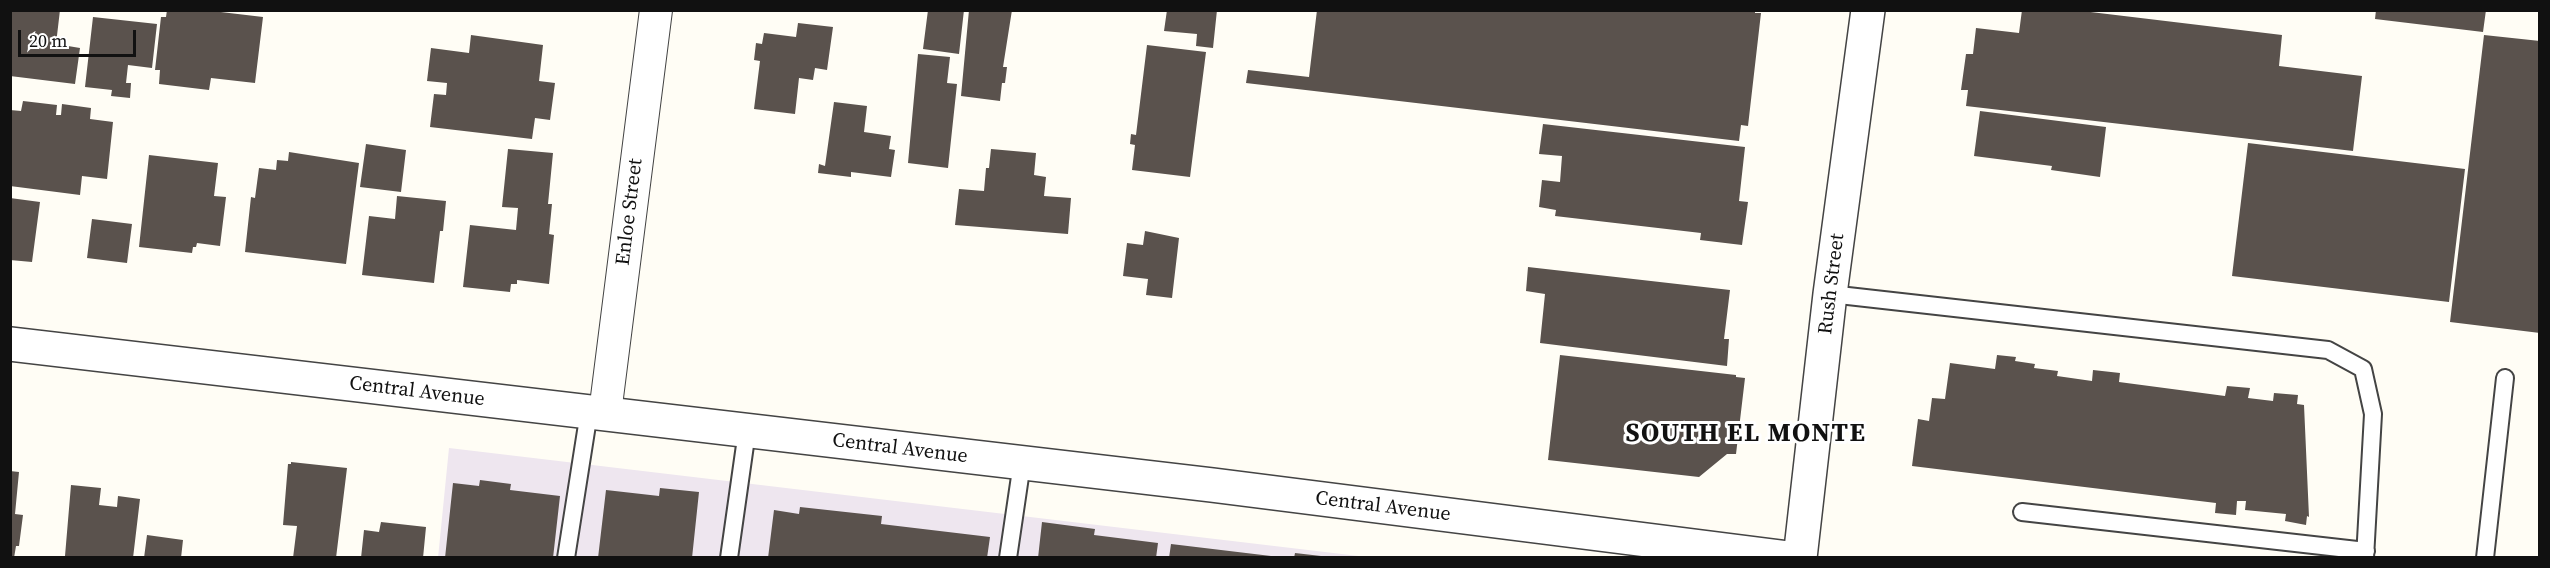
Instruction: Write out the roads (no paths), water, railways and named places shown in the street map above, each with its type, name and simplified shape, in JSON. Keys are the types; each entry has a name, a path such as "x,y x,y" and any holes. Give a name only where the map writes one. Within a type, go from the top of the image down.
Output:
{"street":[{"name":"Enloe Street","path":"597,412 656,10"},
{"name":"Rush Street","path":"1800,558 1830,294 1868,10"},
{"name":"Central Avenue","path":"10,344 1022,463 1789,558"}],"lane":[{"path":"1830,294 2328,350 2362,369 2373,414 2365,554 2022,512"},
{"path":"2485,558 2505,378"},
{"path":"566,558 573,505 597,412"},
{"path":"729,558 747,431"},
{"path":"1008,558 1022,463"}],"district":[{"name":"SOUTH EL MONTE","path":"1746,434"}]}
